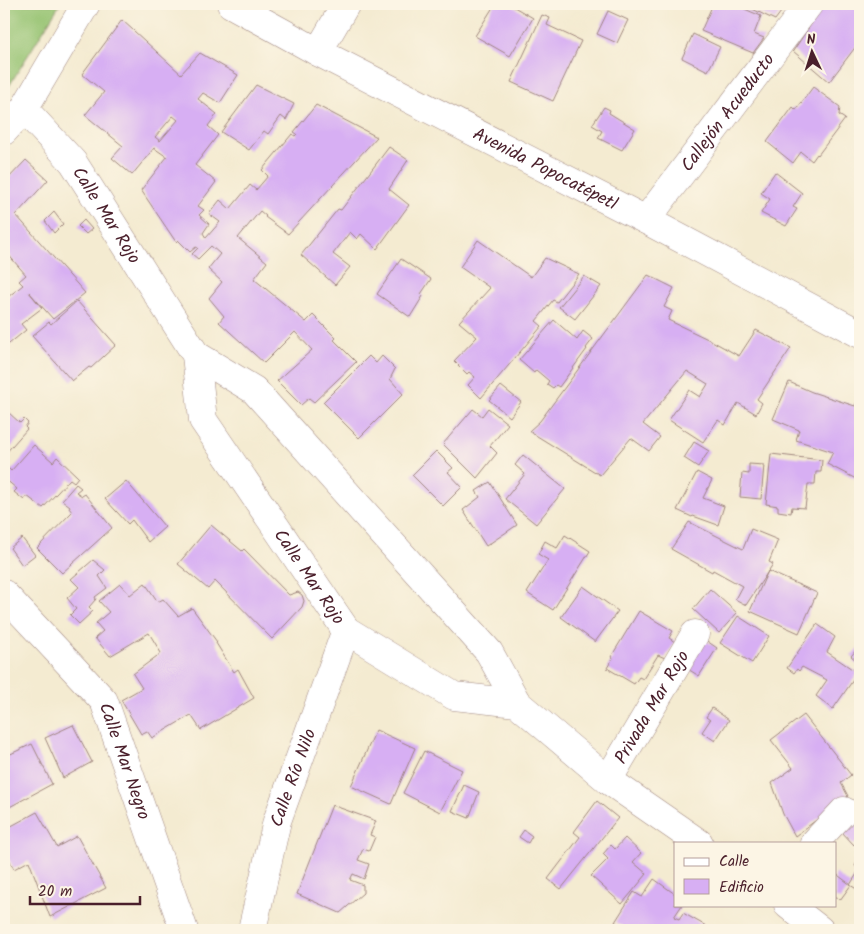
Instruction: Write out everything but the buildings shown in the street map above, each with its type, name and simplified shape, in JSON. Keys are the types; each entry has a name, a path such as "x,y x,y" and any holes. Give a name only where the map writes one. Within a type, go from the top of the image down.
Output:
{"street":[{"path":"4,131 24,109 86,4"},
{"name":"Avenida Popocatépetl","path":"231,4 318,52 646,220 860,334"},
{"path":"318,52 346,4"},
{"name":"Callejón Acueducto","path":"646,220 809,4"},
{"name":"Calle Mar Rojo","path":"24,109 72,162 196,355 254,390 489,652 517,703 608,780 698,842"},
{"name":"Calle Mar Rojo","path":"196,355 203,420 346,630 454,696 517,703"},
{"name":"Calle Mar Negro","path":"4,594 104,701 184,930"},
{"name":"Calle Río Nilo","path":"252,930 277,821 346,630"},
{"name":"Privada Mar Rojo","path":"608,780 695,634"},
{"path":"815,842 844,811"},
{"path":"789,906 820,930"}],"green space":[{"path":"4,4 60,4 4,94"}]}
